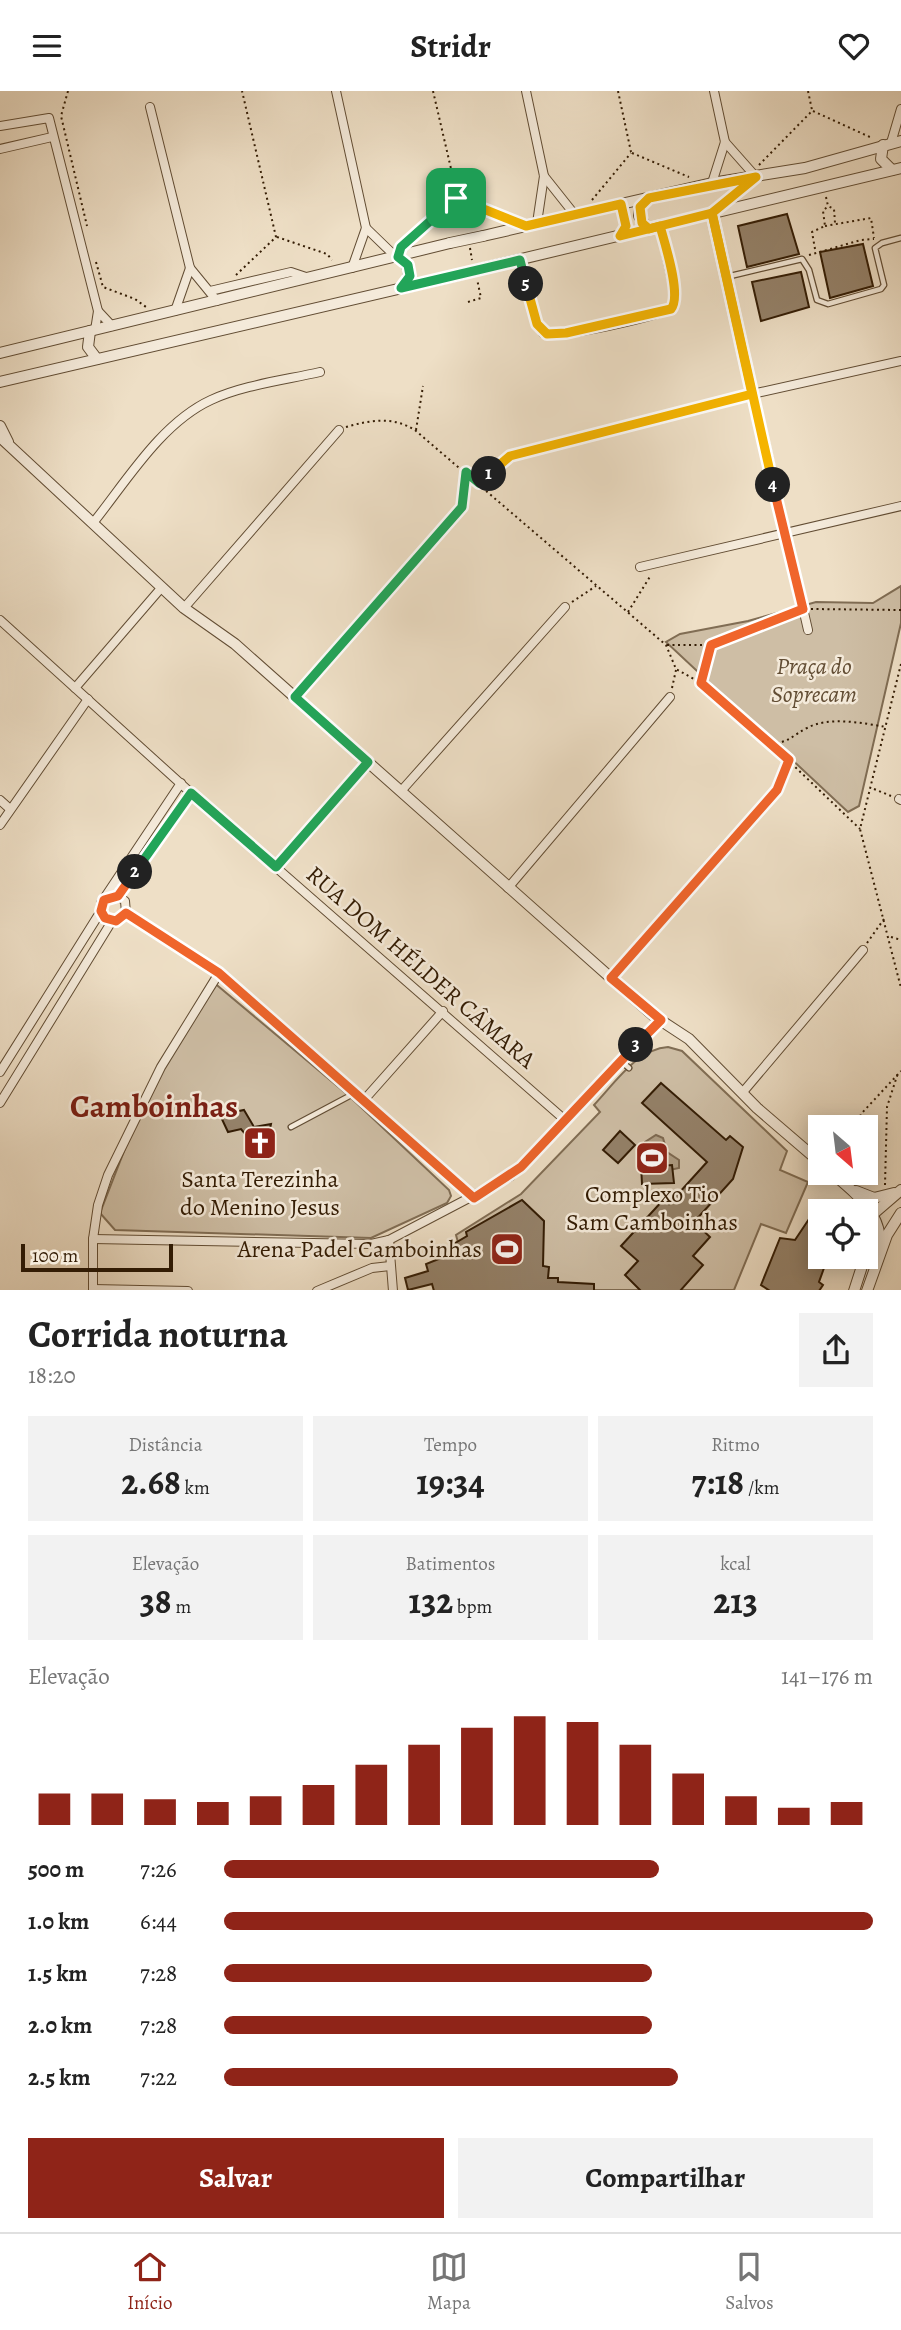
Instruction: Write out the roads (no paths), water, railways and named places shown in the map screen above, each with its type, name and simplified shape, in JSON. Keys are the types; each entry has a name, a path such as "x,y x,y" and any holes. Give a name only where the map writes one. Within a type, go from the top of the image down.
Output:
{"street":[{"path":"336,91 366,228 398,256 409,270 410,276 401,288"},
{"path":"526,91 544,176 537,223"},
{"path":"714,91 725,142 755,174"},
{"path":"150,107 190,268 217,300"},
{"path":"896,169 881,159 890,143 901,109"},
{"path":"0,126 46,117 98,311 112,326"},
{"path":"0,149 52,137"},
{"path":"709,184 725,142"},
{"path":"0,353 537,223 755,174 805,168 890,143"},
{"path":"0,382 896,169"},
{"path":"544,176 578,214"},
{"path":"649,198 640,207 639,216 649,229"},
{"path":"620,236 626,226 621,204"},
{"path":"712,213 808,630"},
{"path":"520,260 535,317 543,333 566,333 654,314 671,309 676,298 660,226"},
{"path":"347,269 366,228"},
{"path":"175,311 190,268"},
{"path":"210,291 290,272 309,278"},
{"path":"97,359 88,347 98,311"},
{"path":"500,464 510,456 752,394 901,361"},
{"path":"93,523 167,434 198,407 227,394 320,372"},
{"path":"0,426 4,440 184,608 207,627 235,643 611,978 661,1020 689,1039 743,1093 808,1151"},
{"path":"184,608 339,430"},
{"path":"640,567 901,506"},
{"path":"295,697 462,507"},
{"path":"75,688 162,587"},
{"path":"402,790 565,607"},
{"name":"RUA DOM HÉLDER CÂMARA","path":"0,620 191,793 565,1120"},
{"path":"508,888 670,697"},
{"path":"0,825 88,699"},
{"path":"276,867 368,762"},
{"path":"0,1072 101,911 107,897 181,783"},
{"path":"611,978 777,790"},
{"path":"118,896 191,793"},
{"path":"0,800 10,809"},
{"path":"101,911 105,918 112,921 120,919 126,913 125,901 118,896 107,897"},
{"path":"126,913 219,973 474,1198"},
{"path":"0,1103 112,921"},
{"path":"743,1093 863,950"},
{"path":"188,1290 93,1290 93,1238 100,1198 115,1159 161,1067 219,973"},
{"path":"364,1100 443,1011"},
{"path":"93,1238 371,1244 389,1240 474,1198 511,1176 661,1020"},
{"path":"846,1185 863,1196 886,1196 901,1190"},
{"path":"846,1185 855,1199"},
{"path":"846,1185 859,1199"},
{"path":"878,1211 901,1190"},
{"path":"878,1258 891,1225 901,1213"},
{"path":"878,1228 882,1238 878,1258"},
{"path":"389,1240 393,1290"},
{"path":"317,1290 372,1268 390,1266"},
{"path":"854,1290 861,1269"},
{"path":"867,1290 874,1269"}],"lane":[{"path":"726,277 802,259 809,269 817,300 828,305 881,289 884,285 875,248 882,243 901,238"},
{"path":"621,1061 629,1068"},
{"path":"291,1127 356,1093"}],"place":[{"name":"Santa Terezinha do Menino Jesus","path":"260,1143"},
{"name":"Complexo Tio Sam Camboinhas","path":"652,1158"},
{"name":"Arena Padel Camboinhas","path":"507,1249"}],"district":[{"name":"Camboinhas","path":"154,1106"}],"park label":[{"name":"Praça do Soprecam","path":"814,680"}]}
